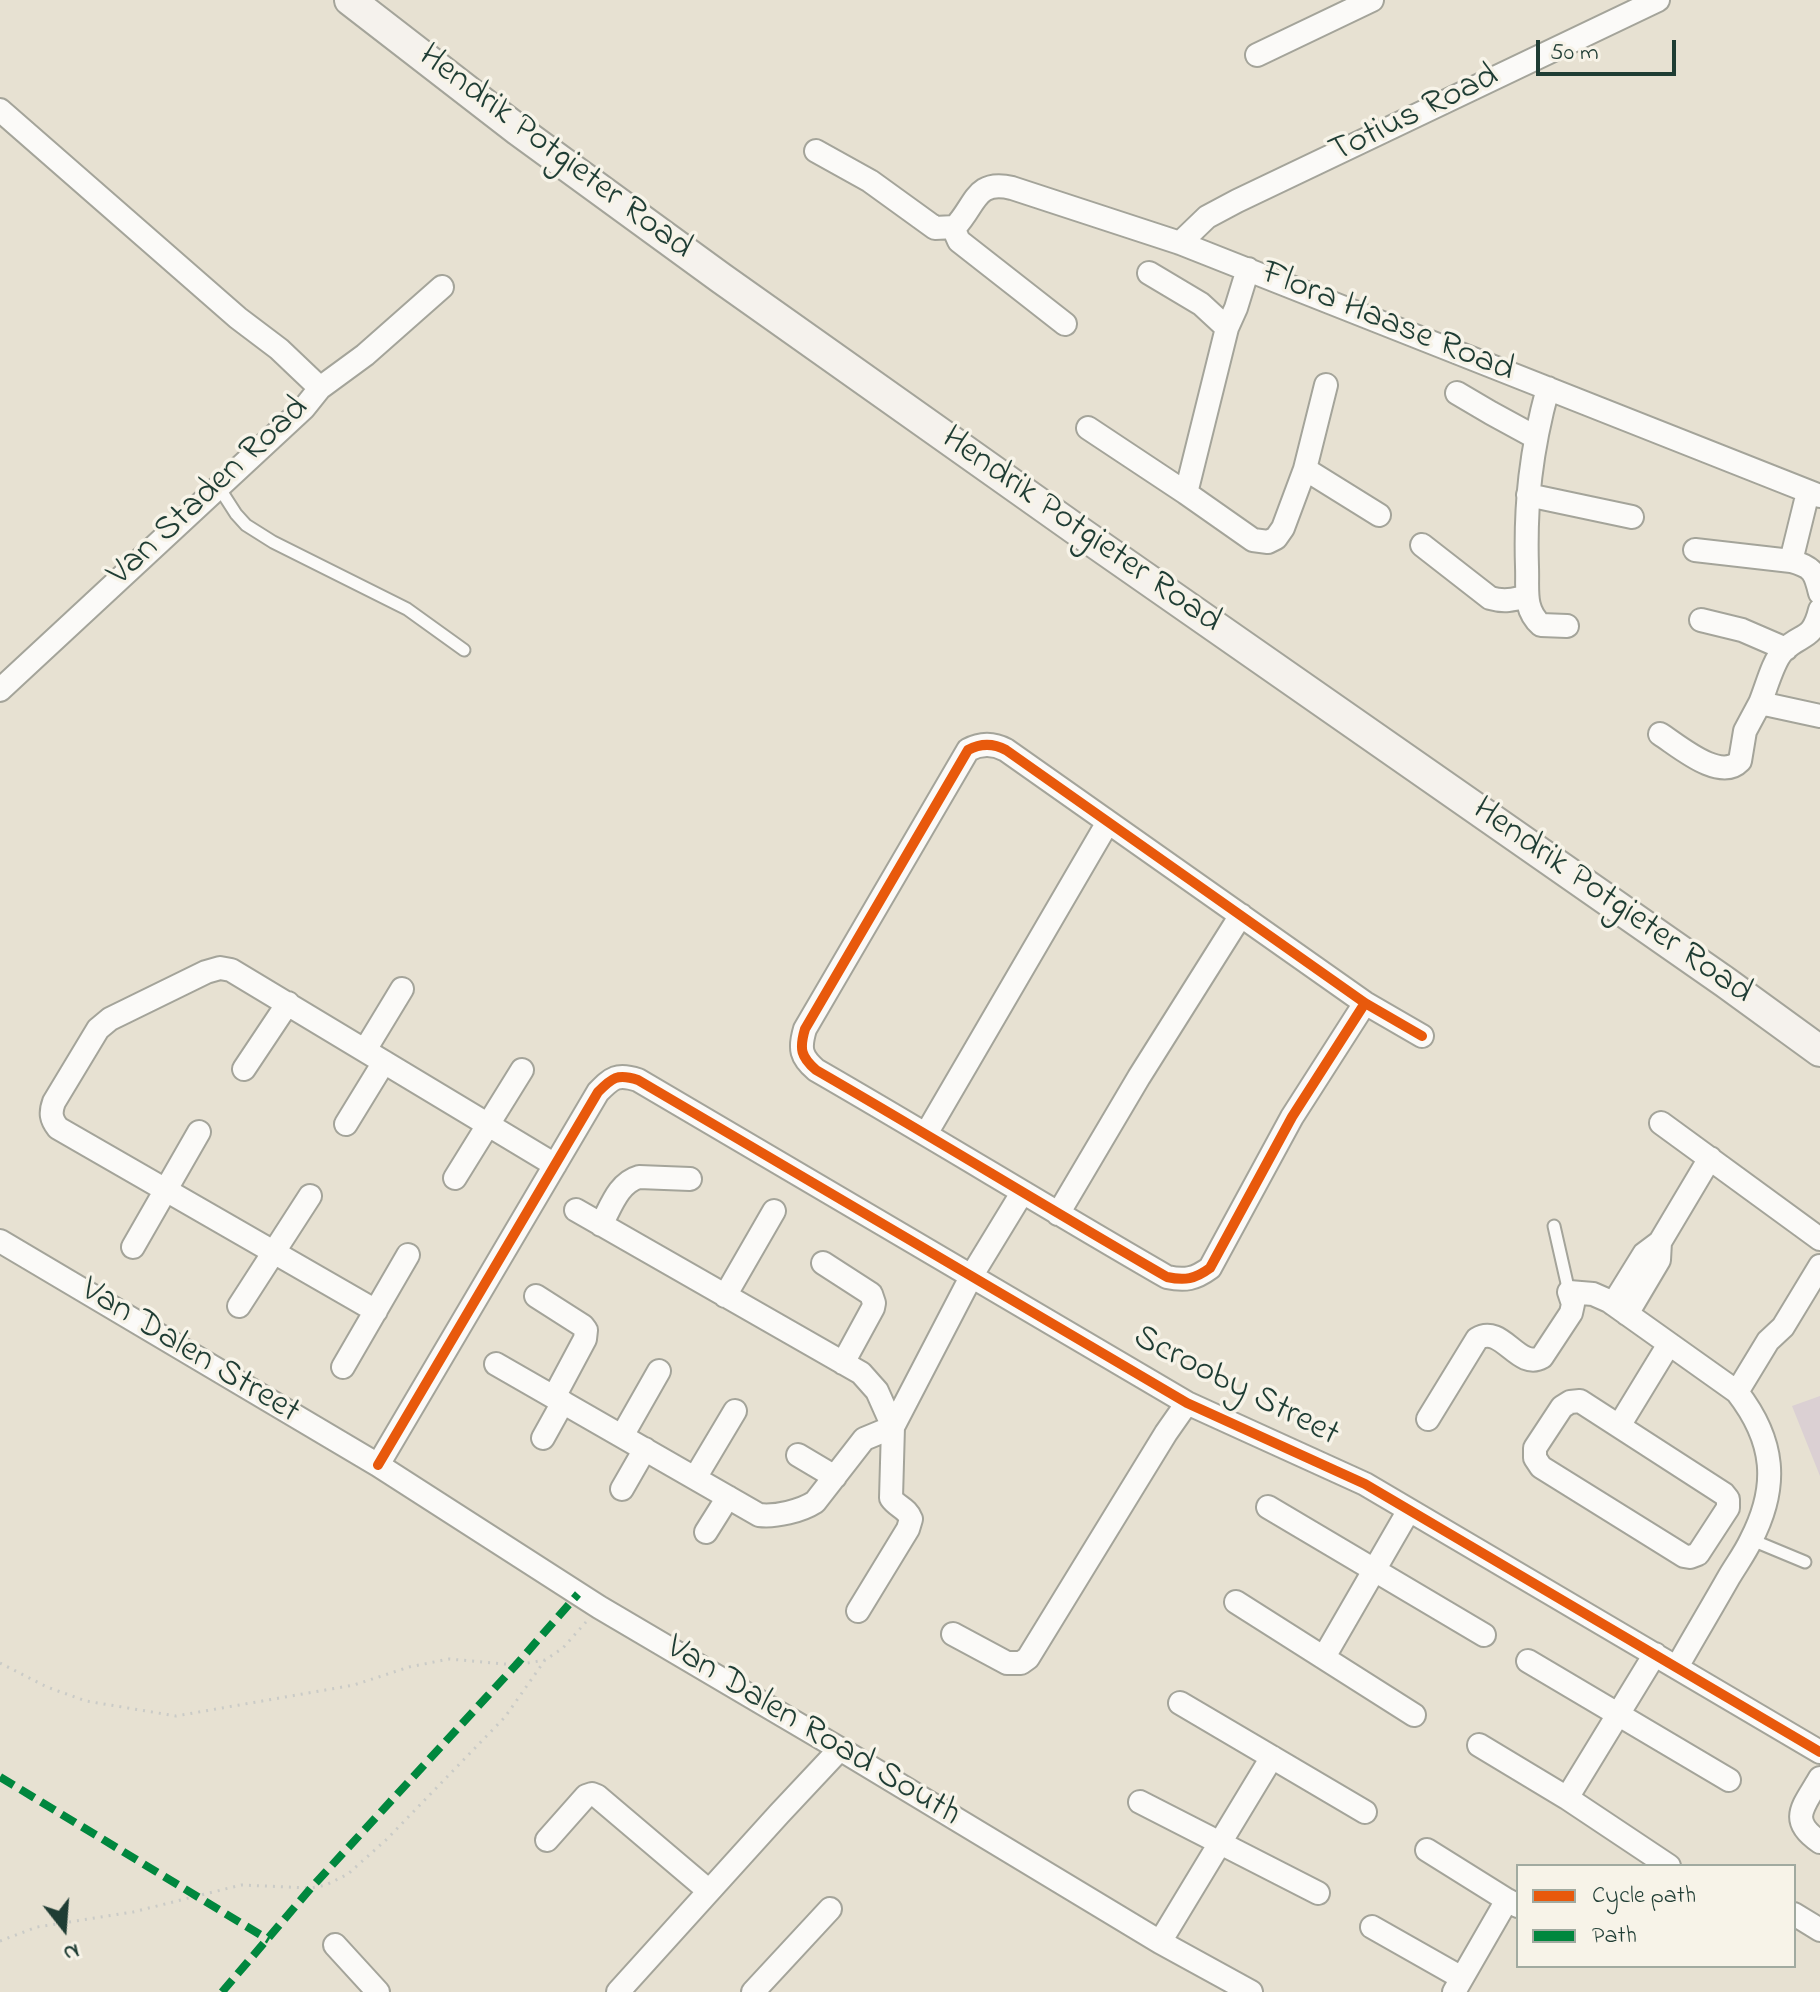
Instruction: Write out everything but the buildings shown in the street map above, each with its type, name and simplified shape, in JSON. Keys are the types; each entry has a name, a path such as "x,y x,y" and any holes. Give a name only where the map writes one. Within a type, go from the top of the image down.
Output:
{"main road":[{"name":"Hendrik Potgieter Road","path":"350,0 518,130 721,278 1820,1051"}],"street":[{"path":"1257,55 1372,0"},
{"name":"Totius Road","path":"1180,243 1207,217 1237,201 1658,0"},
{"name":"Van Staden Road","path":"0,110 238,318 279,349 320,388 304,408 0,690"},
{"path":"816,151 870,181 935,228 959,223"},
{"name":"Flora Haase Road","path":"959,223 983,189 1000,185 1180,243 1814,494"},
{"path":"959,223 955,232 959,241 1065,324"},
{"path":"1186,493 1227,328 1248,269"},
{"path":"1149,273 1201,304 1227,328"},
{"path":"320,388 365,355 442,287"},
{"path":"1088,428 1253,540 1268,542 1276,538 1283,528 1305,469 1326,385"},
{"path":"1548,388 1535,437 1528,495 1525,528 1527,596 1533,619 1541,625 1567,626"},
{"path":"1457,393 1535,437"},
{"path":"1305,469 1379,515"},
{"path":"1791,561 1814,494"},
{"path":"1528,495 1632,517"},
{"path":"1422,545 1490,598 1501,601 1527,596"},
{"path":"1695,550 1791,561 1809,567 1817,579 1820,593"},
{"path":"1660,734 1711,766 1732,767 1740,761 1745,731 1780,656 1814,628 1820,610"},
{"path":"1701,620 1742,630 1786,649"},
{"path":"1760,703 1820,716"},
{"path":"1365,1003 1292,1117 1210,1268 1197,1278 1183,1280 1167,1277 1022,1193 816,1070 802,1054 805,1029 968,750 988,744 999,747 1365,1003 1422,1036"},
{"path":"926,1134 1108,822"},
{"path":"1058,1214 1139,1077 1241,915"},
{"path":"376,1311 58,1128 52,1120 54,1102 98,1029 110,1019 206,972 220,968 231,970 555,1165 378,1465"},
{"path":"346,1124 402,989"},
{"path":"244,1069 288,1003"},
{"path":"455,1178 522,1070"},
{"name":"Scrooby Street","path":"555,1165 598,1092 611,1080 624,1075 638,1080 1187,1403 1365,1484 1820,1752"},
{"path":"1661,1123 1820,1239"},
{"path":"133,1247 199,1132"},
{"path":"1620,1309 1644,1254 1660,1242 1710,1158"},
{"path":"601,1225 621,1187 632,1179 690,1179"},
{"path":"858,1611 910,1524 909,1514 894,1502 890,1493 893,1427 972,1275 1022,1193"},
{"path":"239,1306 310,1196"},
{"path":"576,1210 861,1373 877,1391 893,1427"},
{"path":"725,1296 774,1211"},
{"name":"Van Dalen Street","path":"0,1241 378,1465"},
{"path":"343,1367 408,1255"},
{"path":"823,1263 871,1294 873,1299 873,1308 843,1363"},
{"path":"1742,1398 1768,1341 1783,1327 1820,1266"},
{"path":"1428,1419 1477,1339 1484,1335 1497,1338 1528,1360 1537,1361 1542,1357 1571,1313 1573,1304 1569,1292 1593,1294 1620,1309 1742,1398 1768,1451 1770,1473 1767,1499 1752,1540 1677,1667"},
{"path":"536,1296 586,1330 585,1339 543,1438"},
{"path":"1619,1426 1669,1344"},
{"path":"496,1364 759,1515 810,1506 864,1439 893,1427"},
{"path":"622,1436 659,1371"},
{"path":"1580,1401 1619,1426 1728,1499 1728,1508 1698,1554 1684,1556 1541,1467 1535,1458 1535,1448 1562,1407 1570,1402 1580,1401"},
{"path":"953,1634 1007,1663 1021,1663 1028,1658 1187,1403"},
{"path":"695,1478 735,1411"},
{"path":"622,1489 645,1449"},
{"path":"798,1455 835,1477"},
{"name":"Van Dalen Road South","path":"378,1465 599,1607 1160,1942 1251,1992"},
{"path":"706,1532 728,1497"},
{"path":"1268,1507 1484,1635"},
{"path":"1324,1657 1409,1510"},
{"path":"1236,1602 1414,1715"},
{"path":"1567,1798 1655,1654"},
{"path":"1528,1661 1729,1780"},
{"path":"1180,1703 1365,1812"},
{"path":"1479,1745 1567,1798 1666,1864"},
{"path":"625,1989 709,1891 840,1749"},
{"path":"1160,1942 1272,1757"},
{"path":"1820,1778 1800,1818 1806,1833 1820,1842"},
{"path":"547,1840 586,1796 592,1794 709,1891"},
{"path":"1140,1802 1318,1893"},
{"path":"1372,1927 1456,1989 1513,1903 1427,1850"},
{"path":"753,1992 830,1909"},
{"path":"1796,1915 1820,1930"},
{"path":"335,1945 378,1992"}],"lane":[{"path":"218,486 246,525 298,555 407,609 464,650"},
{"path":"1554,1226 1569,1292"},
{"path":"1752,1540 1805,1562"}],"path":[{"path":"0,1941 37,1927 133,1912 241,1885 311,1888 326,1885 348,1874 387,1839 505,1717 545,1660 563,1648 599,1607"},
{"path":"0,1663 47,1687 86,1701 176,1716 354,1685 409,1667 449,1659 516,1665 545,1660"}],"marked path":[{"path":"222,1992 311,1888 578,1594"},
{"path":"0,1777 269,1940"}],"cycle path":[{"path":"1365,1003 1292,1117 1210,1268 1185,1279 1167,1277 816,1070 804,1057 802,1047 805,1029 968,750 987,745 1006,750 1365,1003 1422,1036"},
{"path":"378,1465 598,1092 615,1078 631,1078 1187,1403 1365,1484 1820,1752"}]}
